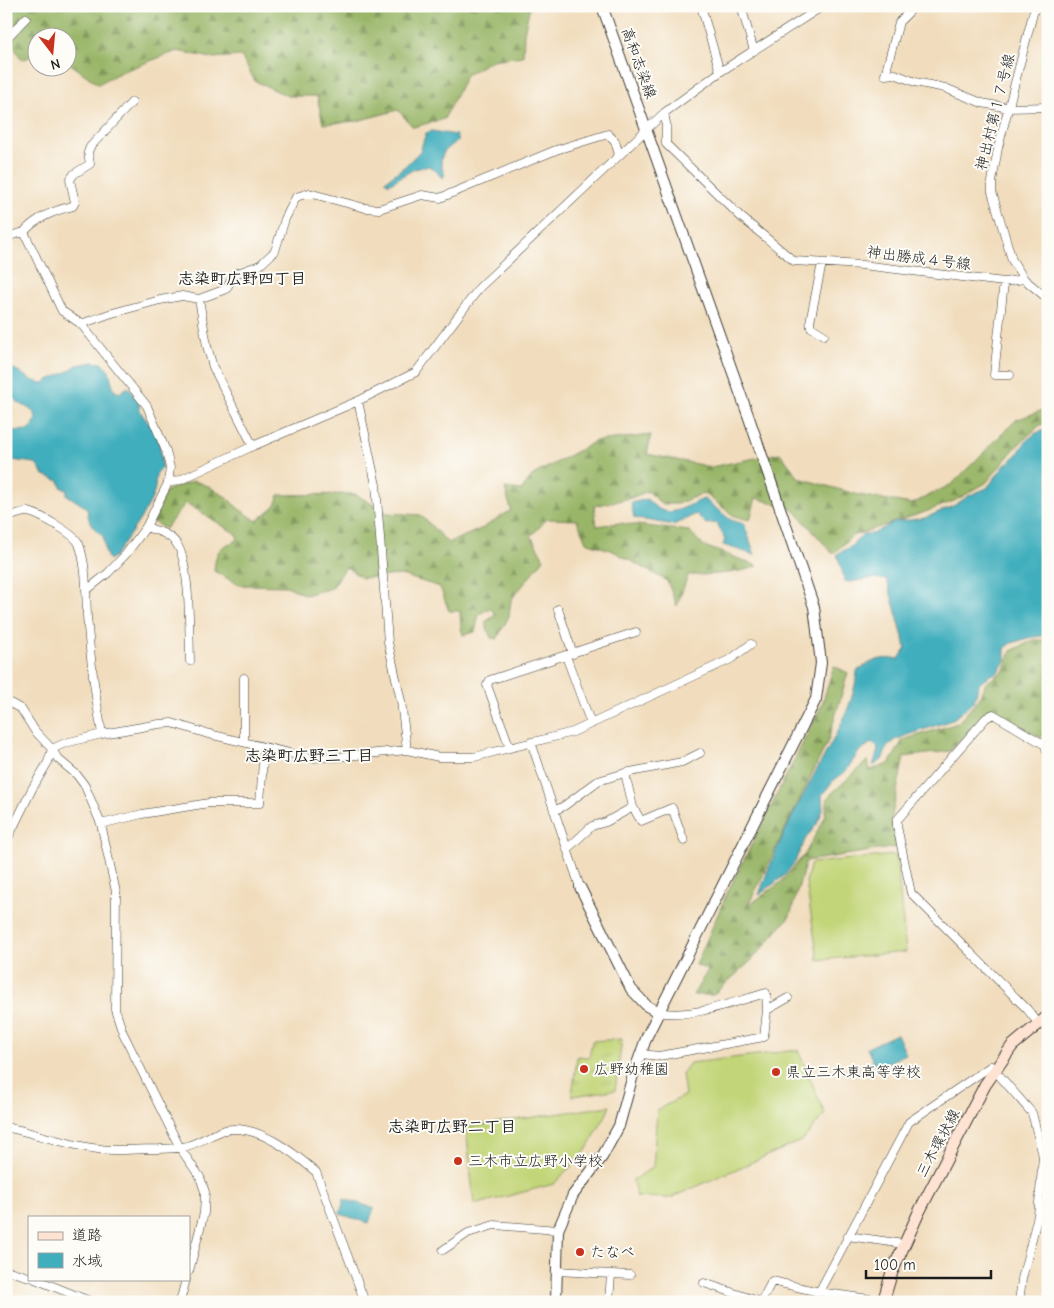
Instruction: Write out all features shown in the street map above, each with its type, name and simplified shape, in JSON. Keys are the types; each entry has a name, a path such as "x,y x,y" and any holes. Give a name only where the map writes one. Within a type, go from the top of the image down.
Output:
{"main road":[{"name":"三木環状線","path":"883,1302 904,1244 995,1069 1012,1046 1043,1020"}],"street":[{"name":"高和志染線","path":"558,1230 573,1195 602,1157 619,1126 641,1054 658,1012 816,699 820,663 814,607 748,415 602,6"},
{"path":"701,6 720,72"},
{"path":"741,6 754,51"},
{"path":"168,483 358,401 416,372 480,287 664,113 720,72 823,6"},
{"path":"911,6 909,12 899,22 885,75 895,74 915,82 945,88 982,103 1009,108 1048,107"},
{"name":"神出村第１７号線","path":"1036,6 998,148 992,192 1012,260 1024,279 1048,299"},
{"path":"6,39 26,18"},
{"path":"6,237 24,232 28,227 50,214 73,206 75,202 70,180 74,174 90,164 88,152 90,148 132,102"},
{"name":"神出勝成４号線","path":"664,113 666,144 742,217 794,261 921,272 1004,282 1024,279"},
{"path":"81,324 160,300 182,296 198,299 226,289 235,274 260,265 275,251 285,219 296,197 309,193 365,208 379,209 422,195 440,198 556,150 608,134 615,141 619,155"},
{"path":"24,232 62,312 81,324 147,406 166,451 170,468 168,483 146,527 126,554 108,573 87,590"},
{"path":"822,263 810,322 811,328 824,336"},
{"path":"1004,282 994,375 1010,375"},
{"path":"198,299 207,346 214,367 253,446"},
{"path":"358,401 376,485 388,642 401,701 407,750"},
{"path":"6,518 26,511 39,516 70,534 78,543 87,590 87,615 93,688 102,734"},
{"path":"146,527 168,535 177,543 186,569 190,661"},
{"path":"558,609 569,655 590,724"},
{"path":"510,748 487,684 490,680 636,632"},
{"path":"6,842 32,789 48,762 52,749 65,743 102,734 172,723 310,758 407,750 439,757 474,757 574,732 731,659 751,644"},
{"path":"244,678 244,742"},
{"path":"6,703 10,703 21,710 58,759 77,775 85,786 101,824 116,892 115,1008 123,1034 180,1148 200,1177 205,1192 204,1213 190,1266"},
{"path":"1043,1020 1027,1009 911,893 897,820 986,718 993,714 1046,743 1048,754"},
{"path":"531,742 580,887 631,989 647,1006 658,1012 670,1014 691,1013 766,993 767,1010 764,1037 659,1056 641,1054"},
{"path":"101,824 142,814 209,803 260,803 264,747"},
{"path":"554,810 564,806 598,781 625,773 682,762 700,753"},
{"path":"625,773 634,807 641,820 672,808 684,841"},
{"path":"567,849 592,826 606,822 634,807"},
{"path":"767,1010 788,998"},
{"path":"819,1292 909,1122 991,1066 1032,1113 1043,1156 1038,1214 1022,1279 1019,1302"},
{"path":"6,1127 91,1147 112,1150 180,1148 225,1130 254,1132 272,1140 316,1172 365,1302"},
{"path":"1038,1214 1048,1215"},
{"path":"443,1250 468,1233 494,1225 558,1230 556,1302"},
{"path":"848,1236 904,1244"},
{"path":"6,1270 28,1277"},
{"path":"557,1271 630,1275"},
{"path":"609,1302 611,1274"},
{"path":"37,1280 92,1302"},
{"path":"180,1302 186,1280"},
{"path":"704,1283 761,1302 772,1281 819,1292 883,1302"}],"green space":[{"path":"16,6 530,6 524,33 523,56 492,60 466,75 444,119 413,127 398,110 357,121 323,124 317,96 288,96 255,81 241,56 212,58 177,51 121,72 98,84 78,69 78,28 28,28 28,58 22,60 6,35 6,30"},
{"path":"1048,408 1048,423 1040,425 1015,448 986,483 954,501 852,536 833,554 794,510 756,498 750,520 734,516 704,493 677,504 661,504 648,491 631,498 594,506 597,526 619,523 689,531 704,546 758,566 723,574 688,575 677,606 667,581 613,551 586,542 577,520 547,519 531,536 544,559 511,600 509,616 497,639 491,638 485,622 496,615 490,608 479,614 475,632 463,635 460,611 449,611 440,587 401,575 362,578 346,567 332,588 305,595 287,586 239,585 214,571 217,554 223,547 238,540 236,534 186,503 165,529 152,521 167,490 194,481 208,486 226,497 239,509 257,521 275,506 279,495 355,494 387,513 421,515 448,543 483,528 511,510 505,488 522,490 533,475 596,441 651,435 647,454 711,467 780,453 799,478 859,495 912,504 952,484 1016,420"},
{"path":"1034,640 1048,640 1048,731 1041,738 991,708 950,751 904,757 891,820 897,847 806,861 790,916 753,959 713,995 693,995 708,970 696,965 727,893 821,707 834,666 848,673 828,741 748,906 781,882 805,854 825,817 828,797 868,760 870,770 889,764 903,740 958,723 981,696 985,684 1004,670 1011,651"},
{"path":"896,855 906,952 818,960 806,882 811,863"},
{"path":"622,1039 615,1090 572,1096 577,1056 589,1057 592,1041"},
{"path":"798,1050 825,1114 803,1140 670,1198 636,1197 633,1180 653,1167 657,1110 685,1095 682,1074 690,1063"},
{"path":"610,1106 585,1152 554,1184 474,1205 466,1127"}],"water":[{"path":"432,131 456,135 458,141 448,147 441,159 445,175 442,178 430,166 414,169 389,184 385,181 404,167 420,151 426,133"},
{"path":"94,362 101,363 109,371 114,390 119,393 128,387 139,402 143,415 157,436 162,458 162,467 157,473 155,489 148,507 115,556 109,560 105,552 103,536 91,524 87,508 67,495 67,490 62,488 59,481 44,475 35,463 11,460 6,463 6,431 30,430 34,425 35,417 32,411 6,393 6,366 17,370 29,379 45,383 77,365"},
{"path":"1048,429 1048,635 1028,638 1009,644 1005,649 1005,661 997,673 990,675 979,684 974,701 952,720 897,739 887,747 882,760 873,766 878,750 877,746 871,743 859,752 845,772 833,781 822,795 823,810 794,863 785,875 759,895 784,833 847,711 852,698 857,671 876,660 886,658 899,659 906,648 887,580 875,578 845,581 837,554 850,547 863,534 873,534 894,522 925,518 987,488 1004,466 1017,455 1026,441 1036,433"},
{"path":"647,499 655,506 668,512 681,509 704,499 731,520 744,524 755,555 723,545 725,539 717,523 706,524 696,514 674,525 634,518 631,503"},
{"path":"897,1034 906,1054 876,1068 867,1048"},
{"path":"344,1199 374,1208 369,1223 340,1214"}],"waterway":[{"path":"6,10 28,6"}],"place":[{"name":"広野幼稚園","path":"584,1069"},
{"name":"県立三木東高等学校","path":"776,1072"},
{"name":"三木市立広野小学校","path":"458,1161"},
{"name":"たなべ","path":"580,1252"}],"district":[{"name":"志染町広野四丁目","path":"242,279"},
{"name":"志染町広野三丁目","path":"309,756"},
{"name":"志染町広野二丁目","path":"452,1127"}]}
